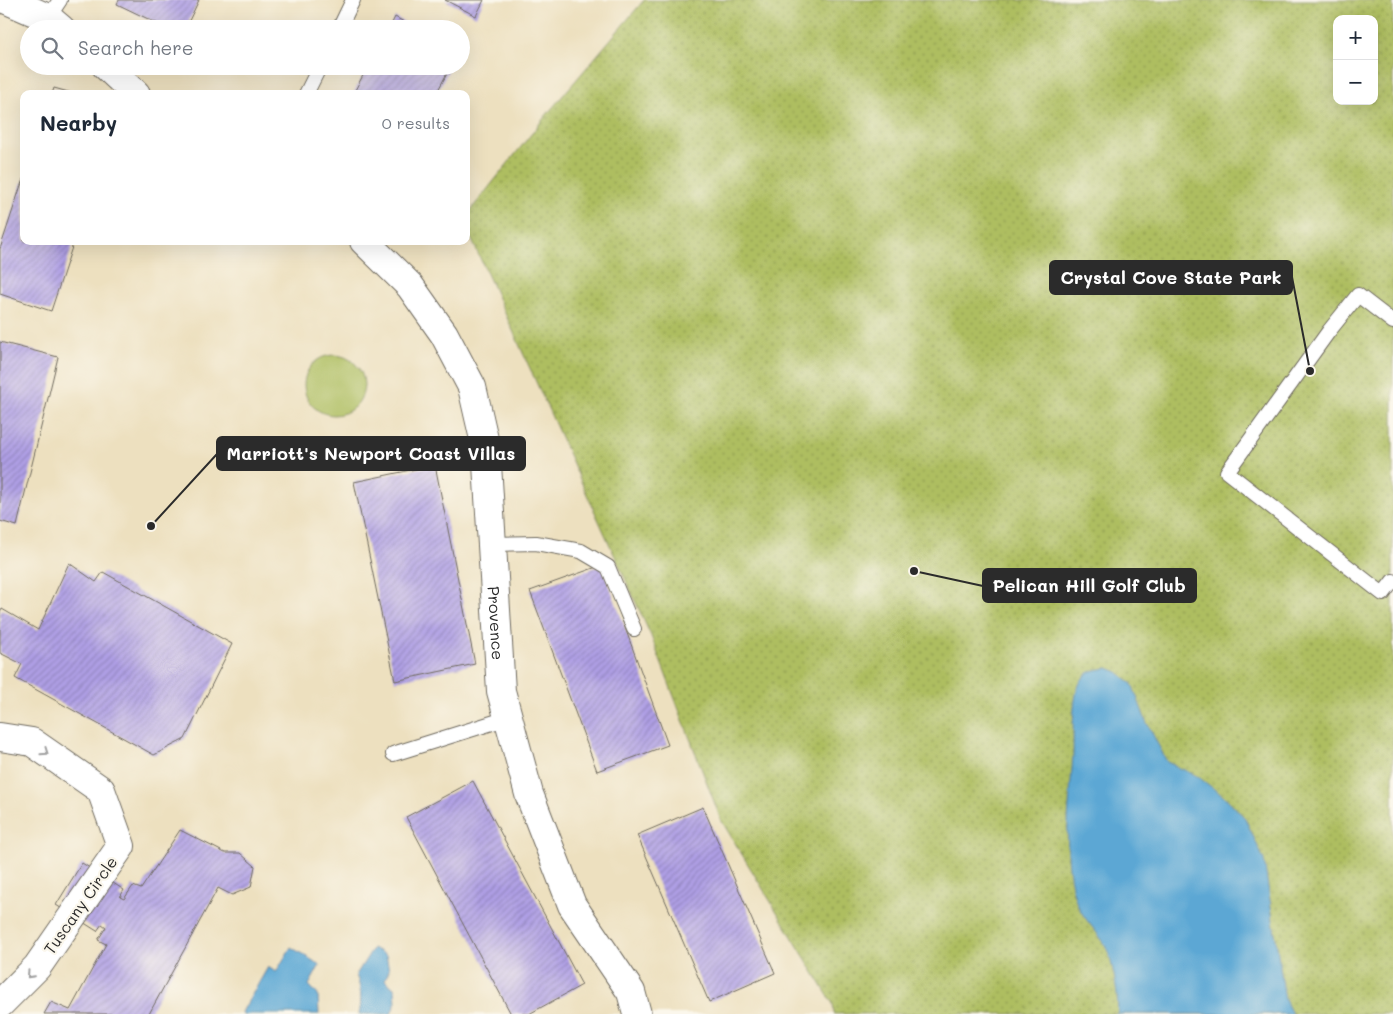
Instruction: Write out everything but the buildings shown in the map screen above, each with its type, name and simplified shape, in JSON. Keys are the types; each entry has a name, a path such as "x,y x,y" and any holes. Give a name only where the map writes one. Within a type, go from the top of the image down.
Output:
{"street":[{"path":"7,0 57,16"},
{"path":"116,75 132,90"},
{"name":"Provence","path":"368,245 410,286 444,334 472,387 486,448 501,691 508,718 529,794 572,905 631,992 637,1014"},
{"name":"Tuscany Circle","path":"0,738 32,742 101,790 121,846 37,967 0,1004"}],"lane":[{"path":"343,20 353,0"},
{"path":"308,90 316,75"},
{"path":"1393,322 1358,296 1329,332 1227,472 1383,594 1393,581"},
{"path":"492,544 536,543 581,551 588,555 608,567 634,629"},
{"path":"393,754 508,718"}],"green space":[{"path":"644,0 1393,0 1393,1014 834,1014 833,1004 721,820 651,636 470,236 470,211 548,113"},
{"path":"328,355 340,355 351,360 359,368 364,379 362,397 351,410 340,415 328,415 317,410 309,402 304,391 304,379 309,368 317,360"}],"water":[{"path":"1108,668 1118,672 1132,684 1146,721 1167,762 1197,776 1227,799 1245,818 1264,860 1285,1000 1292,1014 1117,1014 1116,989 1110,958 1104,943 1083,915 1076,902 1068,860 1069,807 1077,692 1086,675 1095,670"},
{"path":"291,947 320,965 309,985 318,995 319,1014 243,1014 242,1012 268,967 276,972"},
{"path":"373,948 386,955 389,970 385,980 395,989 396,1002 391,1014 359,1014 361,994 356,975"}],"place":[{"name":"Crystal Cove State Park","path":"1310,371"},
{"name":"Marriott's Newport Coast Villas","path":"151,526"},
{"name":"Pelican Hill Golf Club","path":"914,571"}]}
